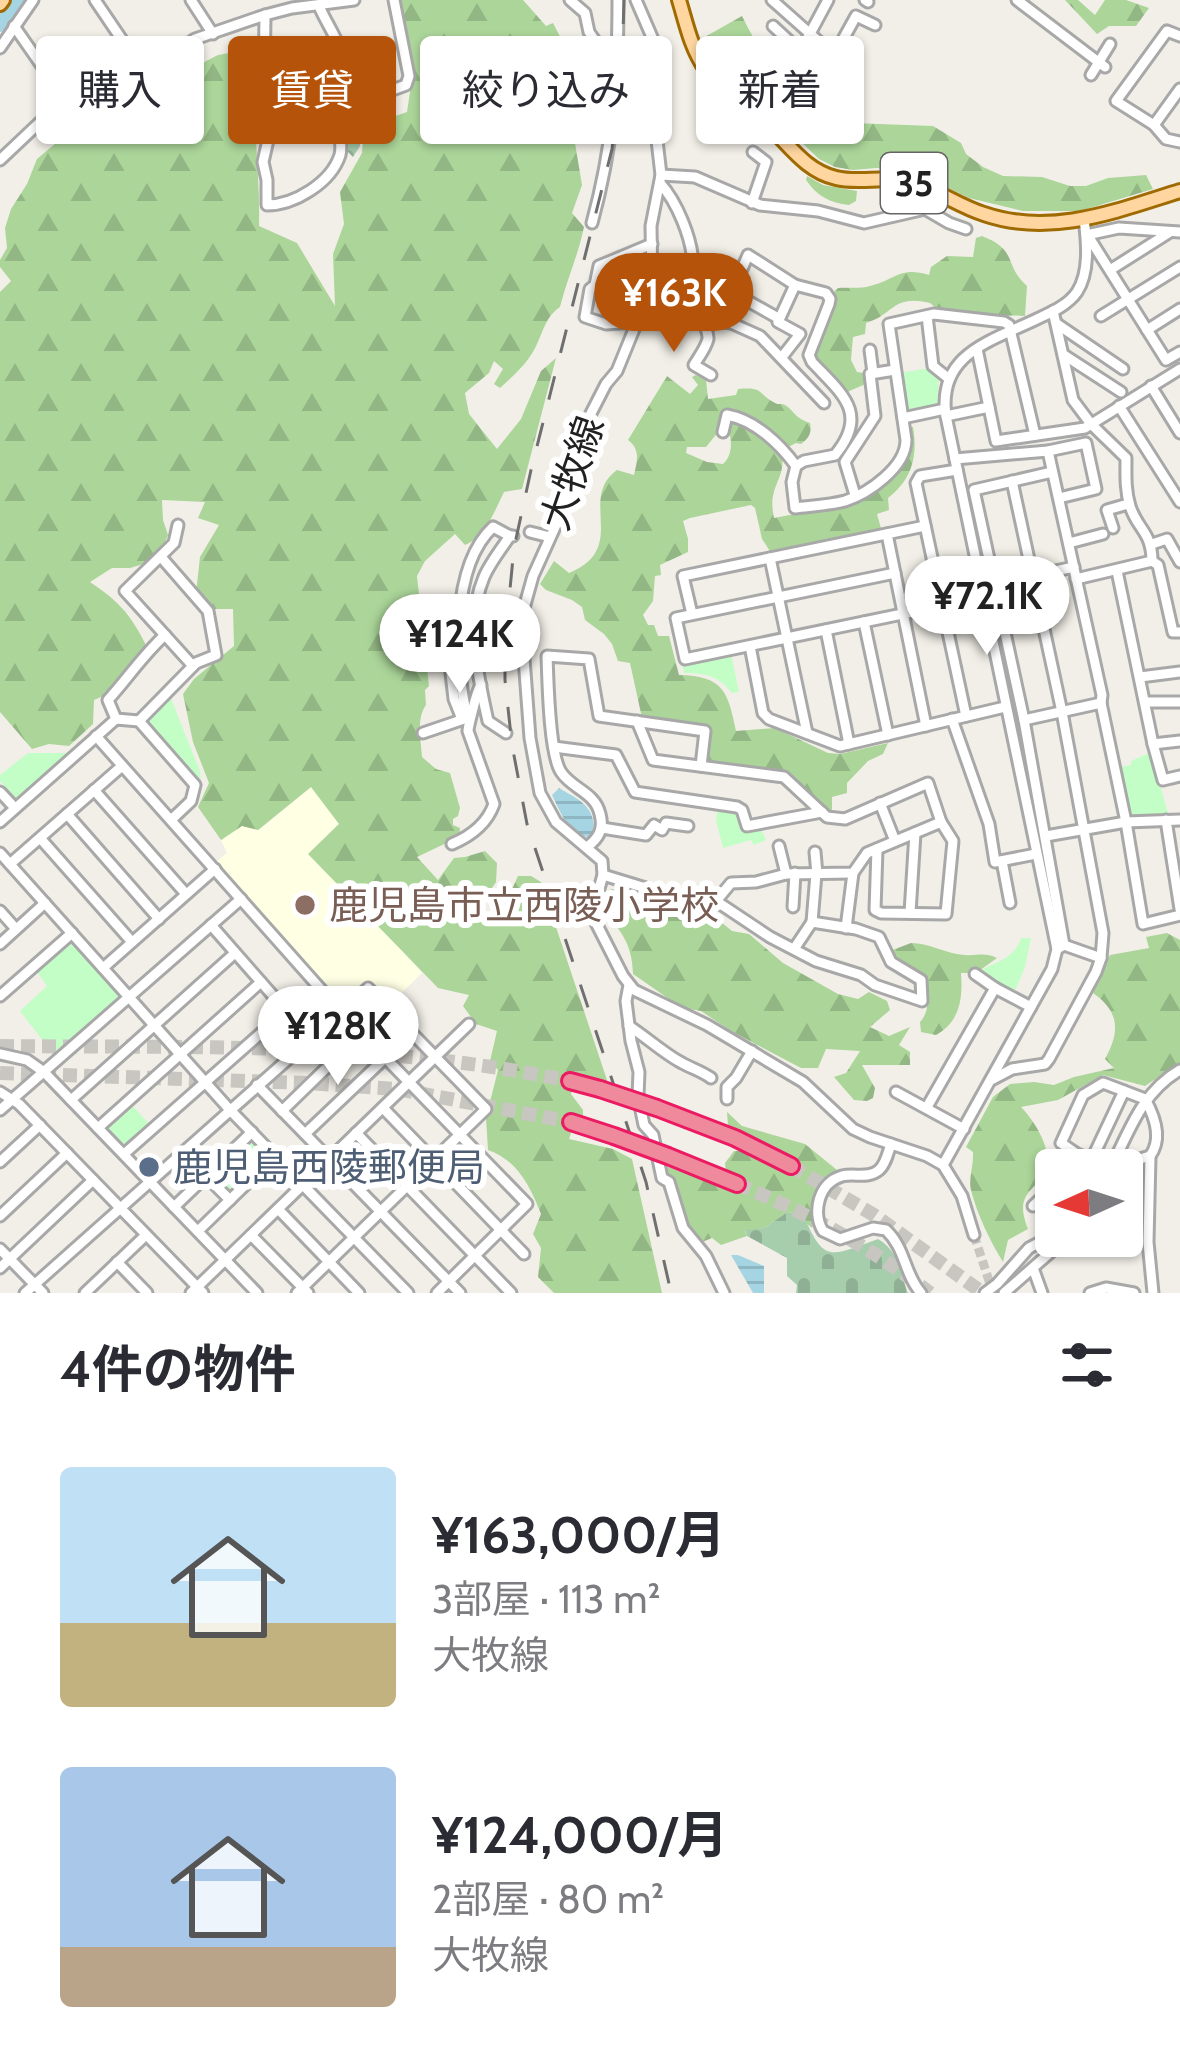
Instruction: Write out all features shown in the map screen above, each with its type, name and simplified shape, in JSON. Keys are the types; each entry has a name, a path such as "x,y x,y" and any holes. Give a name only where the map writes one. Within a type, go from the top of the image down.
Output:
{"highway":[{"path":"570,1081 735,1138 790,1166"},
{"path":"571,1122 736,1184"}],"main road":[{"name":"35","path":"679,0 698,58 711,77 821,173 843,180 911,182 973,211 1043,224 1084,219 1180,191"}],"street":[{"path":"0,48 33,0"},
{"path":"95,0 119,36"},
{"path":"191,0 214,34"},
{"path":"204,37 289,4 319,6 354,0"},
{"path":"265,15 268,140 263,162 267,205 275,206 300,199 336,163 342,151 337,115 406,85 409,76 394,0"},
{"path":"570,0 584,13 592,36"},
{"path":"618,0 618,36"},
{"name":"大牧線","path":"629,985 596,921 602,862 550,814 524,738 521,619 568,496 584,427 616,370 653,277 652,218 660,179 655,123 661,58 637,0"},
{"path":"772,0 812,36"},
{"path":"808,36 828,0"},
{"path":"1010,11 1020,1 1102,65"},
{"path":"319,6 334,36"},
{"path":"1033,33 1058,15"},
{"path":"845,36 856,16 875,25"},
{"path":"14,26 36,57"},
{"path":"773,26 784,36"},
{"path":"1180,36 1167,31 1116,101 1154,125 1166,140 1180,142"},
{"path":"1059,51 1068,39"},
{"path":"1091,75 1102,65 1110,44"},
{"path":"1154,125 1179,92"},
{"path":"0,160 36,126"},
{"path":"592,223 610,144"},
{"path":"752,202 766,163 753,152"},
{"path":"711,375 694,365 708,338 694,298 688,240 660,179 694,177 752,202 818,211 863,224 925,209 966,229"},
{"path":"1060,947 1005,707 944,393 957,363 976,349 1070,301 1080,287 1085,265 1084,219"},
{"path":"1088,239 1091,234 1119,228 1175,232"},
{"path":"1109,270 1175,232"},
{"path":"1088,239 1166,360 1180,352"},
{"path":"634,322 606,324 585,317 590,289 599,266 652,244"},
{"path":"778,317 732,292 744,252 795,286 828,295 829,304 809,355 848,401 852,413 836,455 796,466 792,482 795,508 849,500 877,483 904,455 907,448 889,324 934,314 1004,322 1012,331 1034,435"},
{"path":"1101,316 1180,267"},
{"path":"782,357 800,334 778,322 795,286"},
{"path":"645,301 741,326 770,343 824,403"},
{"path":"1147,330 1180,309"},
{"path":"1053,311 1073,400 1090,424 1126,458 1128,504 1152,544 1152,561"},
{"path":"927,316 933,366 948,378"},
{"path":"1057,324 1123,369"},
{"path":"976,349 996,441 1084,428 1180,369"},
{"path":"855,495 845,462 875,416 870,350"},
{"path":"1064,355 1120,392"},
{"path":"873,373 895,370"},
{"path":"1151,386 1180,433"},
{"path":"1119,406 1180,502"},
{"path":"903,418 988,407"},
{"path":"723,432 727,415 738,417 778,442 796,466"},
{"path":"966,716 916,483 920,476 956,465 1086,443 1096,489 1059,498"},
{"path":"1048,451 1102,695 1143,924 1180,912 1166,820"},
{"path":"943,1166 1060,947 1046,836 974,490 1052,472"},
{"path":"992,1079 1049,1059 1096,972 1103,933 1012,482"},
{"path":"1069,543 1108,531 1107,510 1128,504"},
{"path":"178,525 175,543 125,591 193,666"},
{"path":"692,614 683,576 925,526"},
{"path":"452,844 477,830 494,804 466,720 458,634 472,553 493,527 511,536 482,581 476,620 477,676 488,721 506,734"},
{"path":"530,532 550,536"},
{"path":"887,535 926,726"},
{"path":"1152,544 1167,539 1180,562"},
{"path":"139,721 193,666 216,655 208,611 161,557"},
{"path":"770,558 806,733"},
{"path":"994,584 1033,576 1117,571 1152,561 1158,565 1173,632 1180,632"},
{"path":"1117,571 1163,780 1180,776"},
{"path":"895,573 676,618 685,659 984,597"},
{"path":"863,622 888,735"},
{"path":"826,630 849,744"},
{"path":"116,719 108,700 165,635"},
{"path":"447,639 454,699 466,720"},
{"path":"750,646 763,713 836,746 1005,707"},
{"path":"587,847 602,828 597,804 560,772 547,656 589,659 599,716 705,731 700,766"},
{"path":"1140,676 1180,672"},
{"path":"423,733 466,720 474,713 475,692 481,685"},
{"path":"1145,702 1180,702"},
{"path":"1024,720 1101,703"},
{"path":"0,821 116,719 139,721 195,785 190,801 171,820"},
{"path":"952,719 988,824 995,862 1036,854"},
{"path":"637,722 653,760 784,777 827,817 839,820 928,783 943,830 953,841 946,914 875,910 877,848"},
{"path":"96,736 341,1012 527,1204 437,1293"},
{"path":"1153,744 1180,741"},
{"path":"554,747 616,755 635,792 737,807 747,826 822,812"},
{"path":"10,864 122,766"},
{"path":"94,790 186,894"},
{"path":"0,792 15,808"},
{"path":"880,803 895,841"},
{"path":"67,814 159,919"},
{"path":"1046,836 1126,822 1180,820"},
{"path":"846,928 853,873 867,853 941,822"},
{"path":"602,828 646,836 654,824 662,830 666,824 688,826"},
{"path":"910,913 915,833"},
{"path":"40,838 132,942"},
{"path":"778,845 790,873 793,907"},
{"path":"794,949 812,922 815,852"},
{"path":"0,853 230,1110 408,1293"},
{"path":"1002,861 1010,903"},
{"path":"103,968 215,869"},
{"path":"716,901 731,884 790,873 853,873"},
{"path":"602,875 675,897 716,901 816,961 922,1001 921,980 891,962 879,937 812,922"},
{"path":"0,1110 241,899"},
{"path":"0,911 6,936 45,903"},
{"path":"211,925 311,1039"},
{"path":"0,996 72,934"},
{"path":"1060,947 1100,958"},
{"path":"71,1100 236,953"},
{"path":"975,974 1031,1007"},
{"path":"98,1128 261,982"},
{"path":"724,1293 706,1256 683,1228 669,1182 662,1178 653,1135 644,1125 626,1001 629,985 803,1082 853,1129 943,1166 962,1196 974,1235"},
{"path":"25,1293 39,1289 149,1180 368,988 486,1109 302,1291 251,1235"},
{"path":"927,1108 995,988"},
{"path":"124,1154 286,1010"},
{"path":"0,1092 40,1125 197,1291 469,1024"},
{"path":"629,1026 679,1062 711,1078"},
{"path":"282,1111 362,1033"},
{"path":"727,1099 727,1087 752,1052"},
{"path":"0,1054 27,1060 44,1072 257,1293"},
{"path":"305,1134 385,1058"},
{"path":"1121,1149 1145,1100 1180,1070"},
{"path":"1070,1149 1061,1143 1083,1095 1103,1082 1145,1100 1157,1139 1150,1156 1148,1242 1153,1293"},
{"path":"257,1085 460,1293"},
{"path":"1097,1149 1124,1091"},
{"path":"896,1092 964,1129"},
{"path":"382,1108 524,1253"},
{"path":"0,1162 40,1125"},
{"path":"174,1207 252,1132"},
{"path":"356,1133 511,1293"},
{"path":"891,1144 877,1172 832,1181 820,1197 817,1215 823,1231 839,1239 873,1228 886,1230 902,1251 910,1280 921,1293"},
{"path":"0,1216 67,1153"},
{"path":"198,1232 275,1156"},
{"path":"1143,1158 1150,1156"},
{"path":"206,1176 230,1200"},
{"path":"0,1268 93,1180"},
{"path":"278,1209 358,1293"},
{"path":"90,1291 146,1234"},
{"path":"986,1293 1035,1244"},
{"path":"0,1249 39,1289"},
{"path":"1004,1293 1046,1257"},
{"path":"117,1262 147,1293"},
{"path":"1033,1268 1042,1293"},
{"path":"1090,1293 1106,1288 1134,1293"}],"shaded area":[{"name":"鹿児島市立西陵小学校","path":"311,787 339,824 309,853 422,973 389,1005 368,982 341,1003 213,864 227,853 221,840 242,826 259,830"}],"green space":[{"path":"400,0 523,0 546,26 553,23 560,36 420,36 420,144 575,144 582,185 572,213 584,227 560,307 547,321 527,361 500,388 494,384 503,369 494,361 489,373 465,393 469,414 497,449 521,419 541,371 556,358 522,489 504,492 479,536 465,545 455,534 425,561 417,576 429,686 420,723 422,757 450,773 460,808 453,825 460,828 459,837 417,857 438,880 454,858 485,851 497,863 496,882 482,903 485,912 499,918 518,876 541,882 609,1086 574,1076 571,1094 583,1110 583,1119 577,1116 569,1139 613,1149 632,1159 662,1293 554,1293 538,1277 541,1248 533,1234 541,1214 521,1175 488,1150 486,1118 498,1070 490,1061 497,1031 476,1024 463,1006 469,995 438,988 308,854 339,824 311,787 258,830 242,826 221,840 198,807 209,783 193,742 183,694 234,646 233,609 210,609 196,593 200,557 219,525 198,518 205,502 162,500 168,535 162,549 150,562 112,568 90,582 124,610 147,647 125,679 94,700 93,724 69,746 49,744 32,749 0,712 0,292 11,281 0,260 7,248 5,228 11,209 37,159 55,144 204,144 204,62 228,53 228,144 256,144 259,226 297,243 335,306 333,254 344,224 340,192 363,144 396,144 396,116 407,112 413,72"},
{"path":"1065,0 1078,0 1095,15 1105,0 1126,0 1149,8 1136,26 1109,26 1097,34"},
{"path":"742,16 753,36 707,36"},
{"path":"864,123 933,126 961,143 966,154 983,167 1003,176 1042,177 1086,186 1108,178 1146,175 1153,189 1080,211 1023,211 969,198 924,171 853,170 819,159 803,144 864,144"},
{"path":"343,144 360,144 353,157"},
{"path":"807,176 823,185 857,191 856,201 849,205 824,198 810,186"},
{"path":"982,236 1006,252 1027,286 1025,316 962,316 930,303 900,303 866,323 865,334 853,337 851,360 870,382 845,393 813,357 833,293 904,273 929,275 931,267 947,256 973,257 976,238"},
{"path":"724,275 721,313 716,317 706,311 697,295 696,276"},
{"path":"930,368 939,377 937,406 907,413 899,373"},
{"path":"667,376 690,394 698,385 692,377 706,380 708,399 752,389 810,423 806,440 786,448 725,413 723,426 706,447 687,447 686,453 723,464 731,447 725,433 734,419 780,447 782,467 773,497 774,518 858,502 858,497 904,462 911,448 907,427 913,427 911,467 888,498 889,510 877,514 882,532 772,554 751,505 690,518 683,521 688,552 660,565 653,601 643,615 658,636 669,636 679,675 706,679 721,689 736,731 775,728 840,754 888,743 883,754 868,761 847,783 847,793 832,797 832,815 786,774 707,763 709,730 642,718 630,663 618,661 604,634 585,620 582,607 540,584 554,561 569,573 587,563 597,550 606,482 617,470 634,475 636,452 628,440"},
{"path":"731,653 739,692 732,693 711,677 684,673 682,663"},
{"path":"170,696 200,771 201,783 145,722"},
{"path":"1151,752 1169,817 1132,819 1127,816 1119,767"},
{"path":"28,753 69,753 18,800 0,775"},
{"path":"718,807 747,817 766,840 723,848"},
{"path":"614,889 640,907 657,907 662,912 704,908 732,931 749,934 783,963 838,994 858,999 869,992 887,1001 890,1010 870,1027 889,1036 910,1027 899,1045 910,1052 910,1065 862,1065 875,1088 873,1098 854,1100 834,1077 846,1073 860,1051 826,1049 818,1068 801,1068 701,1011 682,1008 633,974 628,945 603,906 608,890"},
{"path":"1167,933 1180,940 1180,1063 1145,1086 1103,1075 1058,1100 1021,1107 1046,1149 1035,1149 1035,1186 1023,1207 1028,1229 1008,1240 1003,1262 974,1199 970,1181 973,1152 966,1147 993,1097 1010,1084 1054,1085 1114,1068 1105,1059 1115,1031 1113,1015 1093,993 1110,955 1149,948 1146,937"},
{"path":"1021,938 1031,938 1014,993 976,973 1008,956"},
{"path":"72,942 119,997 54,1055 20,1011 47,986 37,972"},
{"path":"911,943 997,958 976,973 961,973 958,1008 936,1035 921,1032 927,1007 924,979 893,962 890,951"},
{"path":"131,1104 150,1125 121,1148 105,1129"},
{"path":"727,1112 742,1126 805,1144 837,1170 818,1196 812,1228 802,1212 786,1213 764,1228 745,1231 747,1236 721,1245 712,1238 695,1245 689,1238 665,1166 734,1190 739,1179 726,1172 725,1163 734,1151 790,1171 796,1161 728,1126"},
{"path":"252,1141 269,1159 231,1196 213,1178"},
{"path":"802,1212 816,1241 830,1252 878,1239 885,1244 895,1256 908,1293 796,1293 797,1285 787,1276 787,1258 747,1236 745,1230 764,1228 786,1213"}],"water":[{"path":"559,788 588,809 594,830 588,837 575,831 562,815 552,795"},
{"path":"731,1255 764,1266 764,1293 753,1293"}],"waterway":[{"path":"0,25 19,0"}],"tunnel":[{"path":"0,1046 357,1053 499,1068 570,1081"},
{"path":"0,1073 397,1089 571,1122"},
{"path":"791,1166 874,1215 983,1293"},
{"path":"737,1184 837,1232 930,1293"},
{"path":"974,1235 993,1293"}],"railway":[{"path":"624,0 612,149 514,548 505,680 527,824 646,1182 670,1288"}],"place":[{"name":"鹿児島市立西陵小学校","path":"305,905"},
{"name":"鹿児島西陵郵便局","path":"149,1167"}]}
